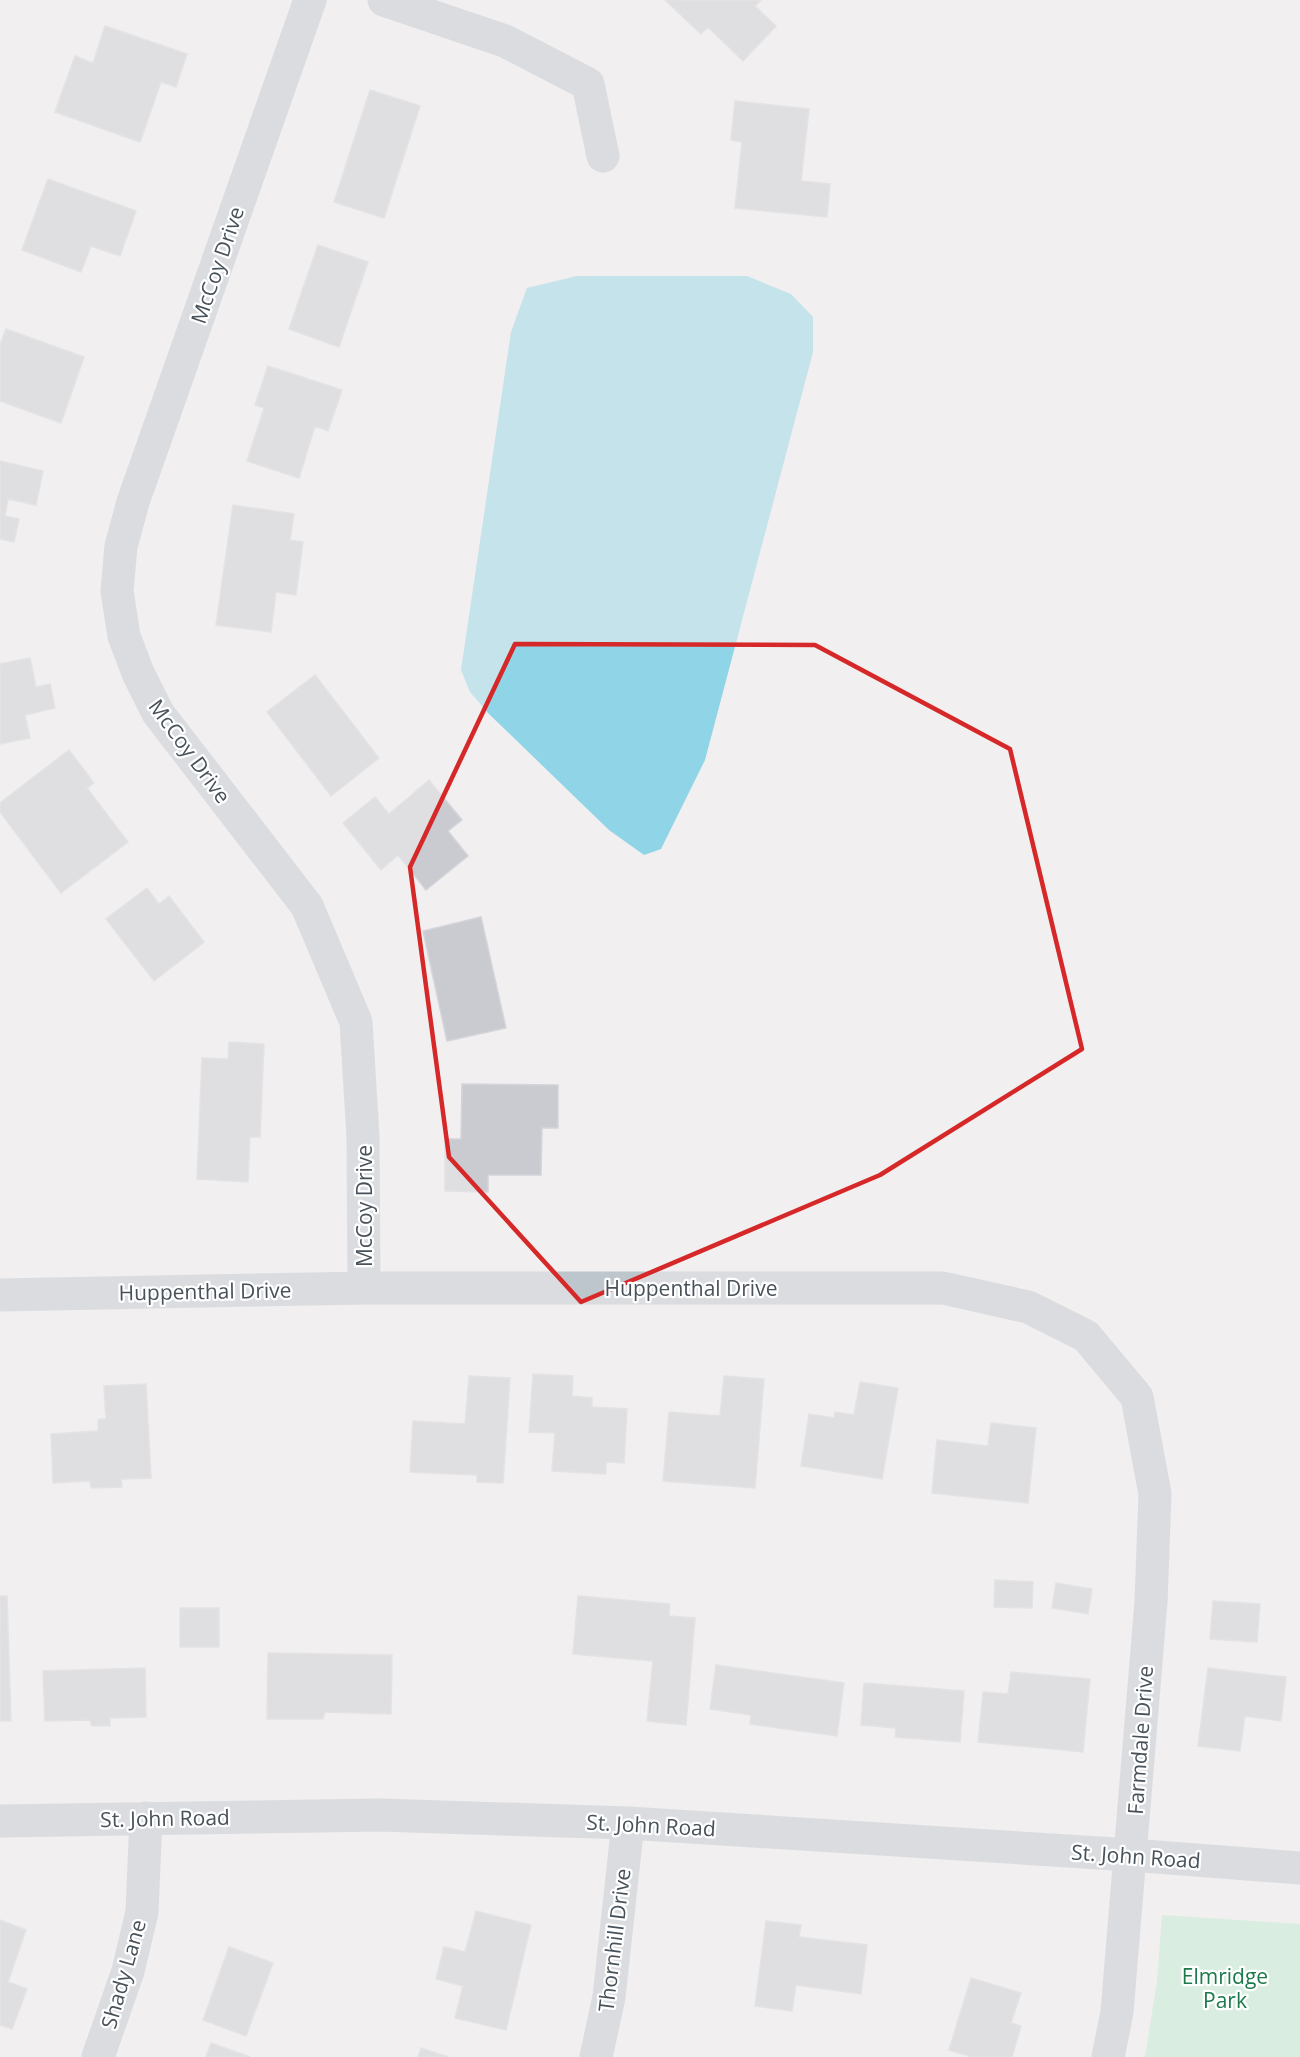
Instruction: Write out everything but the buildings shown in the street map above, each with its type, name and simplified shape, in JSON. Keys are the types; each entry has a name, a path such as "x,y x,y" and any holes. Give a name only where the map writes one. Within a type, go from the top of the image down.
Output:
{"street":[{"name":"McCoy Drive","path":"310,0 133,502 121,546 117,591 124,636 138,673 158,713 307,906 356,1022 363,1137 364,1288"},
{"path":"384,0 505,40 588,84 603,156"},
{"name":"Huppenthal Drive","path":"0,1295 364,1288 943,1288 1028,1307 1086,1336 1137,1397 1155,1494 1151,1602"},
{"name":"Farmdale Drive","path":"1108,2057 1117,2012 1151,1602"},
{"name":"St. John Road","path":"0,1821 380,1815 628,1822 1300,1868"},
{"name":"Shady Lane","path":"98,2057 128,1971 142,1911 146,1818"},
{"name":"Thornhill Drive","path":"596,2057 609,1997 628,1822"}],"highlighted area":[{"path":"515,644 815,645 1010,749 1082,1049 880,1175 581,1302 449,1157 410,867"}],"green space":[{"name":"Elmridge Park","path":"1162,1915 1300,1924 1300,2057 1145,2057 1157,1981"}],"water":[{"path":"577,276 747,276 791,294 813,317 813,352 705,760 661,849 644,855 609,830 489,714 470,692 461,670 511,332 527,288"}]}
